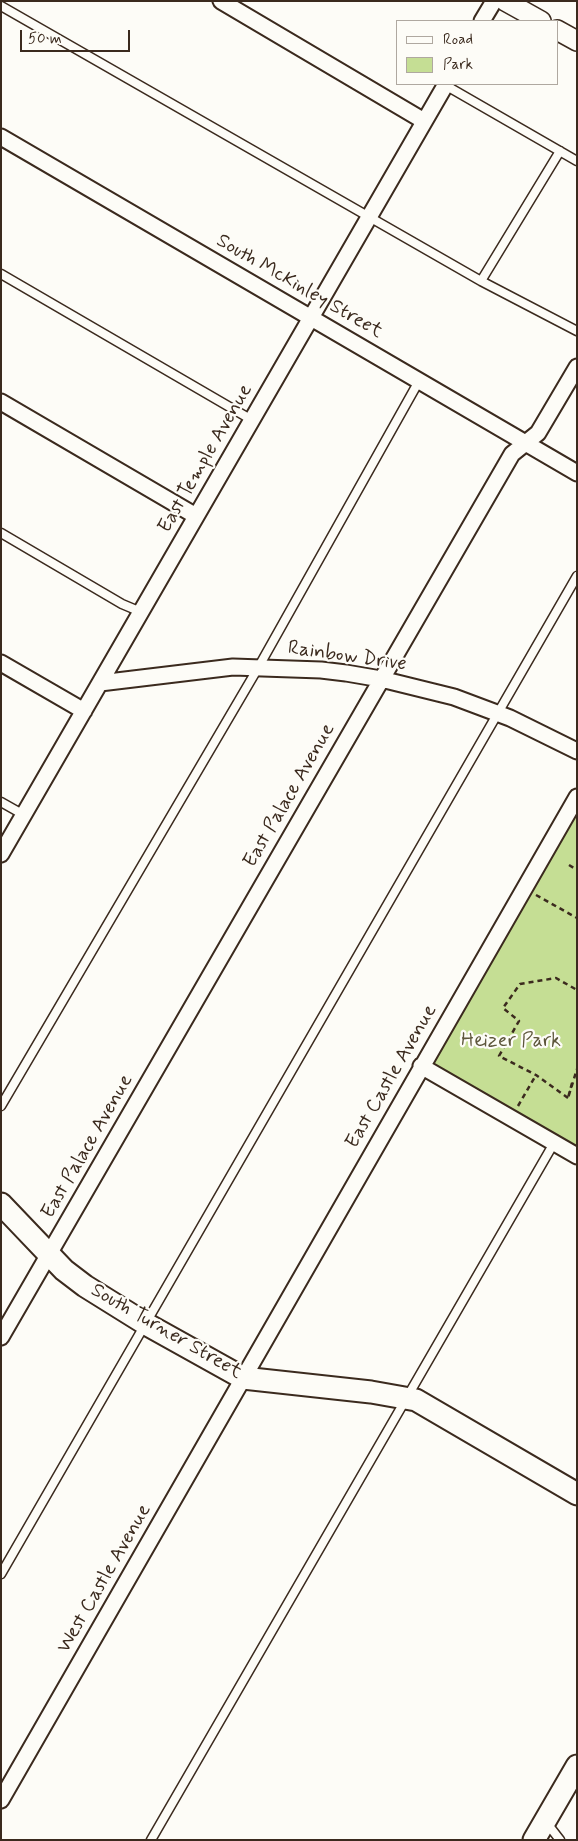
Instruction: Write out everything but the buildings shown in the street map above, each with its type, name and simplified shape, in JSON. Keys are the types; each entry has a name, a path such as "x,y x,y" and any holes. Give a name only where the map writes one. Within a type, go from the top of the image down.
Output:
{"main road":[{"name":"South Turner Street","path":"1,1204 64,1270 85,1286 146,1324 243,1378 416,1400 577,1494"},
{"path":"534,1840 577,1766"}],"street":[{"path":"221,1 424,121"},
{"path":"483,20 494,1"},
{"path":"505,1 539,20"},
{"path":"558,31 577,41"},
{"name":"East Temple Avenue","path":"1,854 445,85"},
{"name":"South McKinley Street","path":"1,137 577,473"},
{"name":"East Palace Avenue","path":"1,1337 512,454 538,433 577,367"},
{"path":"1,402 196,516"},
{"path":"1,664 84,711"},
{"name":"Rainbow Drive","path":"100,683 233,667 321,670 381,679 454,697 499,713 538,730 577,751"},
{"name":"East Castle Avenue","path":"243,1378 577,797"},
{"path":"421,1066 577,1156"},
{"name":"West Castle Avenue","path":"1,1800 243,1378"}],"lane":[{"path":"1,6 481,281 577,331"},
{"path":"448,85 577,161"},
{"path":"481,281 560,152"},
{"path":"1,274 252,420"},
{"path":"1,1106 258,668 419,381"},
{"path":"1,533 122,604 141,612"},
{"path":"1,1574 577,576"},
{"path":"1,802 24,815"},
{"path":"151,1840 554,1143"},
{"path":"545,1821 560,1840"}],"path":[{"path":"569,865 577,870"},
{"path":"524,888 577,918"},
{"path":"568,1098 536,1076 499,1056 519,1022 503,1008 520,984 556,978 577,990"},
{"path":"568,1098 577,1069"},
{"path":"511,1118 536,1076"},
{"path":"568,1098 572,1083"}],"green space":[{"name":"Heizer Park","path":"577,799 577,1156 421,1066"}]}
